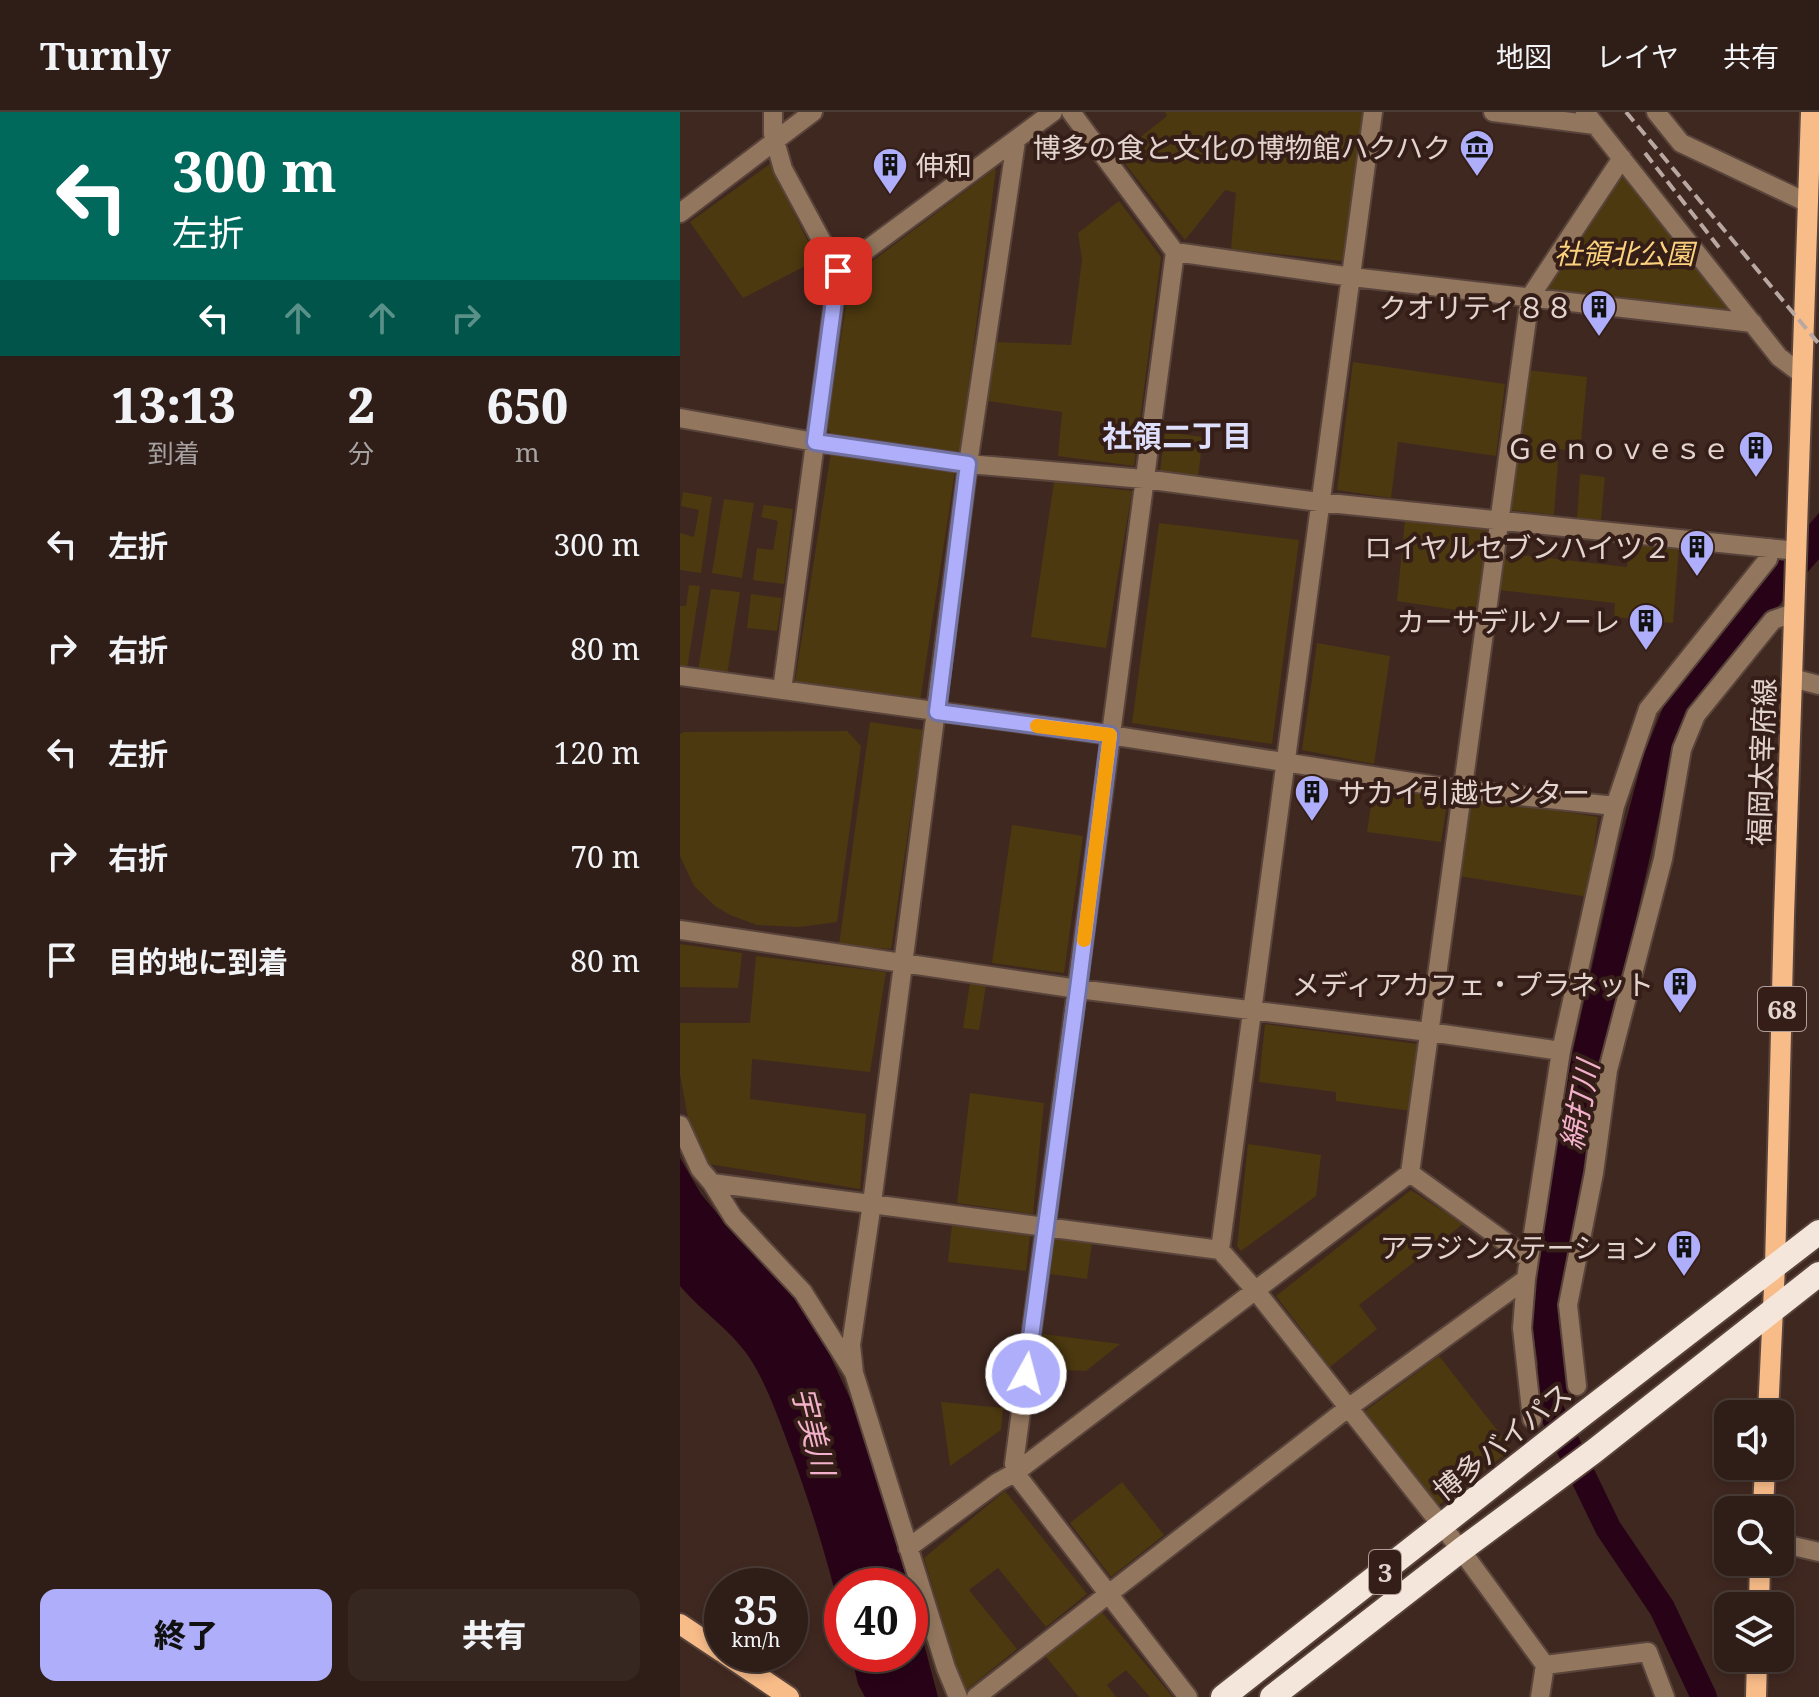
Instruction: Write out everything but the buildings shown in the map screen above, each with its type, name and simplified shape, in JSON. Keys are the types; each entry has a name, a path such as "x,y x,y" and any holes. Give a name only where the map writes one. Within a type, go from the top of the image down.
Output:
{"highway":[{"name":"博多バイパス","path":"1223,1697 1819,1232"},
{"name":"3","path":"1272,1697 1593,1452 1819,1274"}],"main road":[{"name":"福岡太宰府線","path":"1769,1400 1795,609 1787,545 1803,375 1811,112"},
{"path":"680,1624 704,1640"},
{"path":"752,1672 789,1697"},
{"path":"1756,1697 1757,1672"}],"street":[{"path":"773,112 775,140 783,169 838,271 782,690"},
{"path":"680,213 813,112"},
{"path":"838,271 1053,112"},
{"path":"1071,112 1175,252 1014,1464 1016,1472 1188,1697"},
{"path":"1220,1250 1373,112"},
{"path":"1493,112 1590,118 1779,357 1803,375"},
{"path":"1656,112 1681,143 1808,203"},
{"path":"1811,112 1819,115"},
{"path":"958,1697 946,1668 854,1373 851,1345 968,464 1016,141"},
{"path":"908,1548 1016,1472 1410,1173 1530,297 1622,158"},
{"path":"1175,252 1352,277 1753,323"},
{"path":"680,418 815,442 968,464 1144,479 1319,502 1787,545"},
{"path":"1532,1419 1522,1328 1526,1279 1561,1051 1615,806 1648,709 1768,559 1787,545"},
{"path":"1577,1386 1568,1305 1594,1173 1608,1070 1663,859 1682,749 1696,715 1773,620 1795,609"},
{"path":"680,676 1110,735 1463,790 1615,806"},
{"path":"1792,678 1819,685"},
{"path":"680,930 1078,989 1561,1051"},
{"path":"680,1125 700,1169 733,1217 803,1292 854,1373"},
{"path":"1410,1173 1529,1259"},
{"path":"712,1183 1220,1250 1461,1550 1545,1665 1540,1697"},
{"path":"976,1697 1348,1408 1526,1279"},
{"path":"1794,1546 1819,1552"},
{"path":"1545,1665 1648,1652 1665,1697"}],"green space":[{"path":"1165,112 1365,112 1342,261 1231,249 1236,193 1225,190 1185,240 1118,155 1167,116"},
{"path":"770,164 817,260 743,298 690,222"},
{"path":"996,168 960,452 832,435 827,428 850,278"},
{"name":"社領北公園","path":"1623,172 1740,315 1546,293 1541,288"},
{"path":"1119,201 1161,257 1134,466 1058,456 1062,412 988,401 996,342 1071,345 1082,260 1078,233"},
{"path":"1353,362 1505,384 1496,456 1398,442 1391,498 1337,490"},
{"path":"1527,370 1587,377 1580,452 1559,449 1554,515 1511,510"},
{"path":"1165,432 1203,437 1198,477 1160,471"},
{"path":"831,452 955,472 920,701 795,681"},
{"path":"1580,474 1605,477 1601,520 1577,518"},
{"path":"1054,482 1132,491 1106,648 1031,637"},
{"path":"683,492 712,497 701,573 680,570 680,533 694,537 699,510 681,506"},
{"path":"724,499 754,503 742,578 712,573"},
{"path":"764,505 793,509 784,584 753,580 757,548 773,550 778,521 761,517"},
{"path":"1405,520 1487,529 1477,613 1397,601"},
{"path":"1159,523 1299,540 1272,744 1132,723"},
{"path":"1630,541 1679,547 1673,623 1614,617 1615,603 1498,590 1503,553 1627,567"},
{"path":"689,585 700,586 687,669 680,667 680,606 686,606"},
{"path":"711,589 740,592 727,675 698,671"},
{"path":"751,594 782,598 777,631 747,628"},
{"path":"1317,643 1390,656 1374,764 1302,750"},
{"path":"870,722 923,730 891,949 839,945"},
{"path":"847,731 861,746 837,922 799,927 757,925 715,906 694,886 680,856 680,734"},
{"path":"1374,785 1448,796 1441,842 1367,832"},
{"path":"1469,797 1598,817 1588,897 1459,876"},
{"path":"1012,825 1083,836 1064,973 992,963"},
{"path":"680,944 742,953 738,988 680,987"},
{"path":"756,956 886,972 870,1072 752,1059 750,1099 866,1114 860,1189 709,1164 688,1118 680,1074 680,1023 750,1023"},
{"path":"970,983 986,985 979,1030 963,1028"},
{"path":"1265,1024 1417,1044 1412,1111 1336,1101 1336,1092 1259,1082"},
{"path":"970,1093 1044,1103 1033,1214 957,1203"},
{"path":"1248,1144 1321,1155 1316,1196 1241,1251 1237,1246"},
{"path":"1411,1190 1463,1224 1359,1305 1377,1329 1330,1367 1276,1296"},
{"path":"952,1225 1030,1235 1026,1271 948,1262"},
{"path":"1053,1237 1092,1243 1087,1279 1050,1274"},
{"path":"1043,1334 1120,1344 1086,1371 1066,1370 1051,1384 1047,1396 1035,1399"},
{"path":"1439,1356 1512,1449 1439,1505 1365,1411"},
{"path":"941,1402 1003,1408 1001,1430 950,1466"},
{"path":"1122,1482 1164,1535 1111,1577 1070,1523"},
{"path":"1005,1491 1087,1594 1046,1627 998,1568 969,1590 1017,1649 964,1692 924,1558"},
{"path":"1100,1610 1173,1697 1150,1697 1126,1670 1107,1685 1116,1697 1079,1697 1043,1653"}],"water":[{"path":"1819,513 1819,559 1737,654 1674,748 1592,1117 1564,1313 1574,1387 1546,1417 1530,1312 1562,1099 1620,843 1644,754 1669,693 1716,631"},
{"name":"宇美川","path":"680,1158 701,1194 739,1240 792,1289 810,1313 855,1409 904,1568 828,1568 810,1507 766,1387 741,1347 680,1286"},
{"path":"928,1659 938,1697 865,1697 855,1672 928,1672"}],"waterway":[{"name":"綿打川","path":"1546,1376 1549,1406 1608,1528 1662,1608 1704,1697"}],"railway":[{"path":"1626,112 1819,344"},
{"path":"1645,153 1721,250"}],"slow traffic":[{"path":"1037,726 1110,735 1084,940"}],"place":[{"name":"博多の食と文化の博物館ハクハク","path":"1477,178"},
{"name":"伸和","path":"890,196"},
{"name":"クオリティ８８","path":"1599,338"},
{"name":"Ｇｅｎｏｖｅｓｅ","path":"1756,479"},
{"name":"ロイヤルセブンハイツ２","path":"1697,578"},
{"name":"カーサデルソーレ","path":"1646,652"},
{"name":"サカイ引越センター","path":"1312,823"},
{"name":"メディアカフェ・プラネット","path":"1680,1015"},
{"name":"アラジンステーション","path":"1684,1278"}],"district":[{"name":"社領二丁目","path":"1177,435"}],"route":[{"path":"838,271 815,442 968,464 937,712 1110,735 1026,1374"}]}
